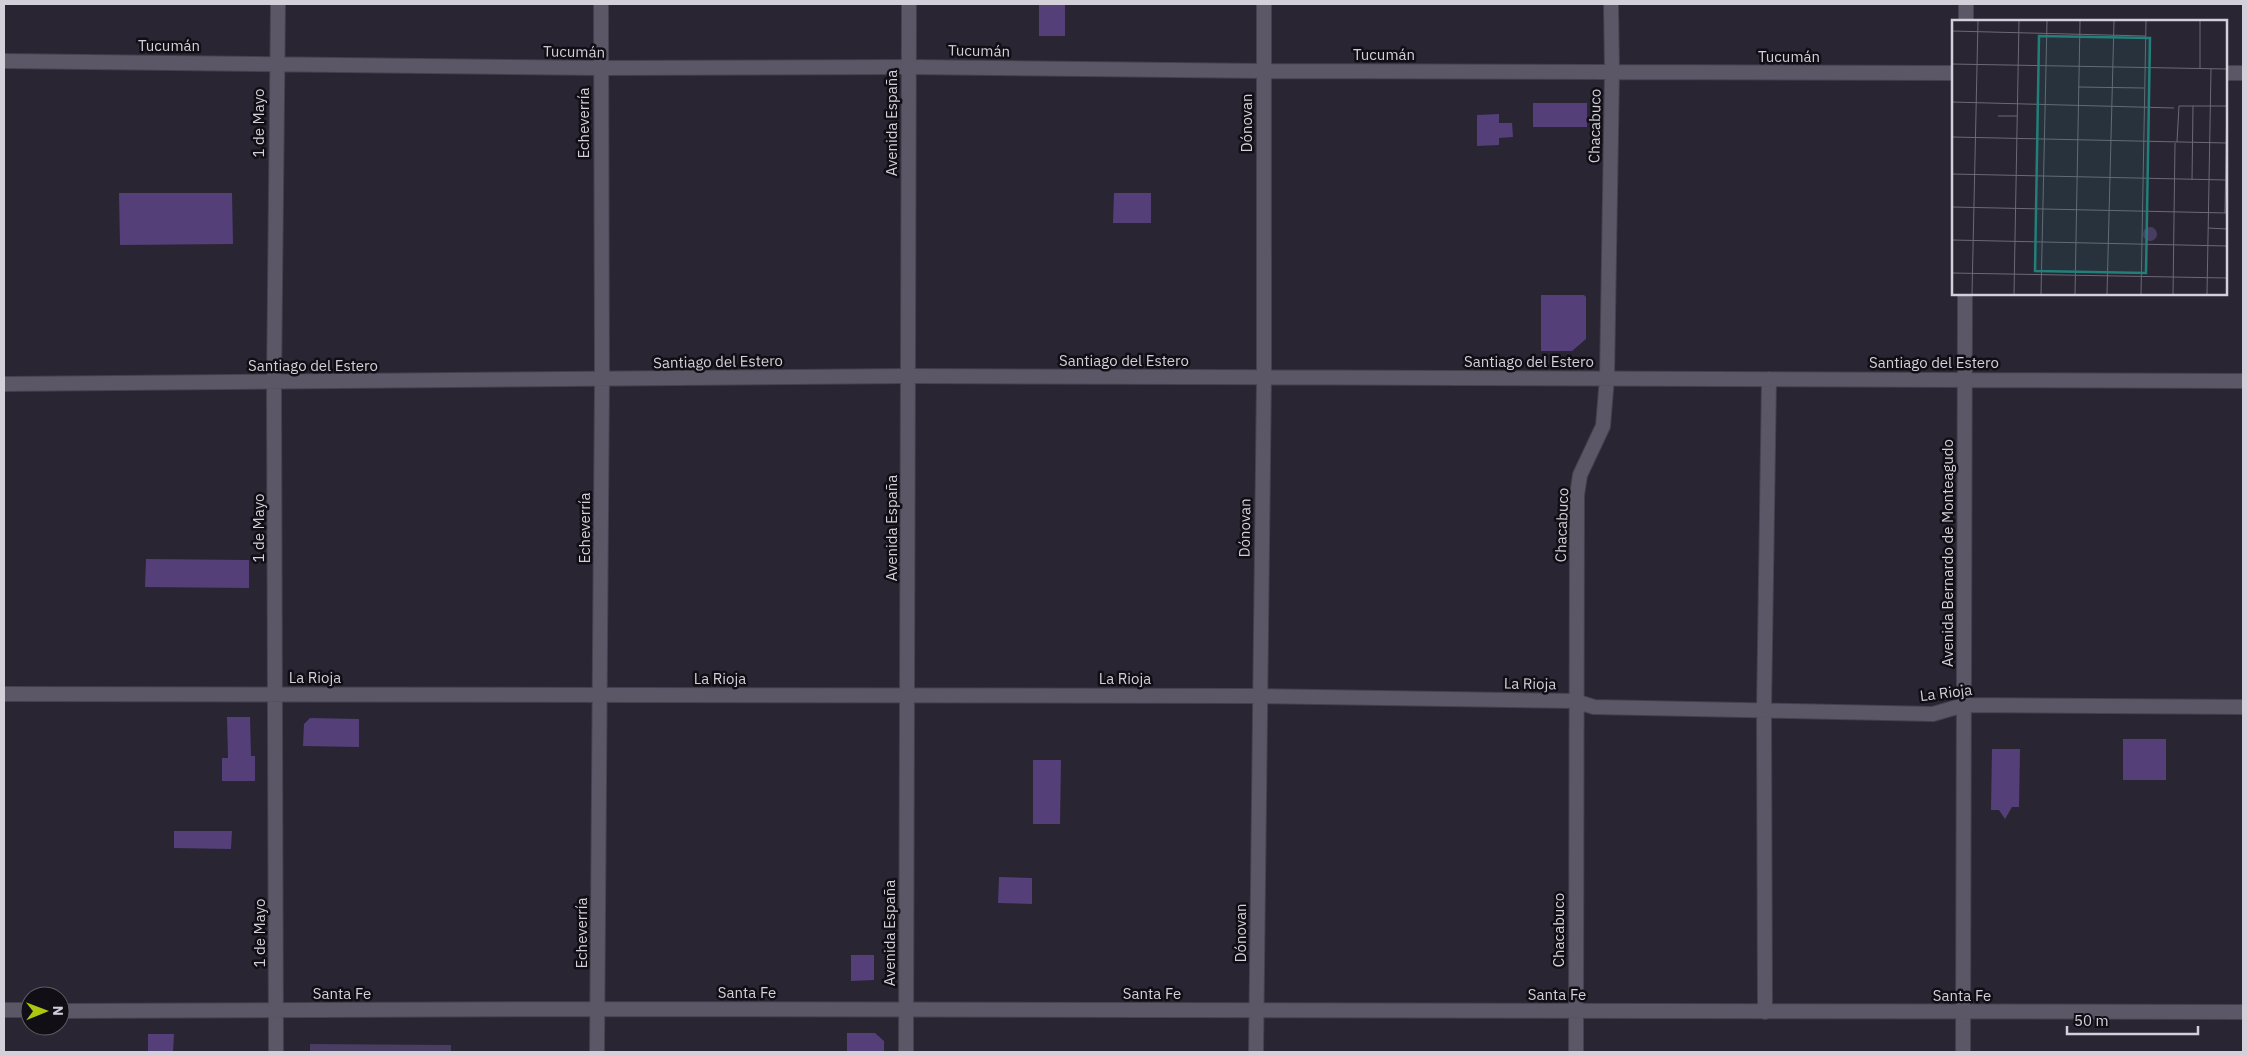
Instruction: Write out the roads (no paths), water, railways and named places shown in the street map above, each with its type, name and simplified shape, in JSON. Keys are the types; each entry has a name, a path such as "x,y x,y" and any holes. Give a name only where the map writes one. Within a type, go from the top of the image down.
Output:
{"street":[{"name":"1 de Mayo","path":"276,1052 274,383 278,4"},
{"name":"Echeverría","path":"597,1052 602,380 600,4"},
{"name":"Avenida España","path":"906,1052 909,4"},
{"name":"Dónovan","path":"1256,1052 1264,378 1264,4"},
{"name":"Chacabuco","path":"1576,1052 1577,495 1580,476 1603,426 1607,378 1612,72 1611,4"},
{"path":"1966,4 1966,20"},
{"name":"Tucumán","path":"4,62 276,63 600,68 909,67 1263,71 1952,73"},
{"path":"2227,73 2243,73"},
{"name":"Avenida Bernardo de Monteagudo","path":"1963,1052 1965,295"},
{"name":"Santiago del Estero","path":"4,384 909,376 2243,381"},
{"path":"1765,1012 1764,711 1769,379"},
{"name":"La Rioja","path":"4,694 1259,696 1576,701 1594,707 1933,714 1964,705 2243,707"},
{"name":"Santa Fe","path":"70,1010 598,1009 2243,1012"},
{"path":"4,1010 20,1010"}]}
